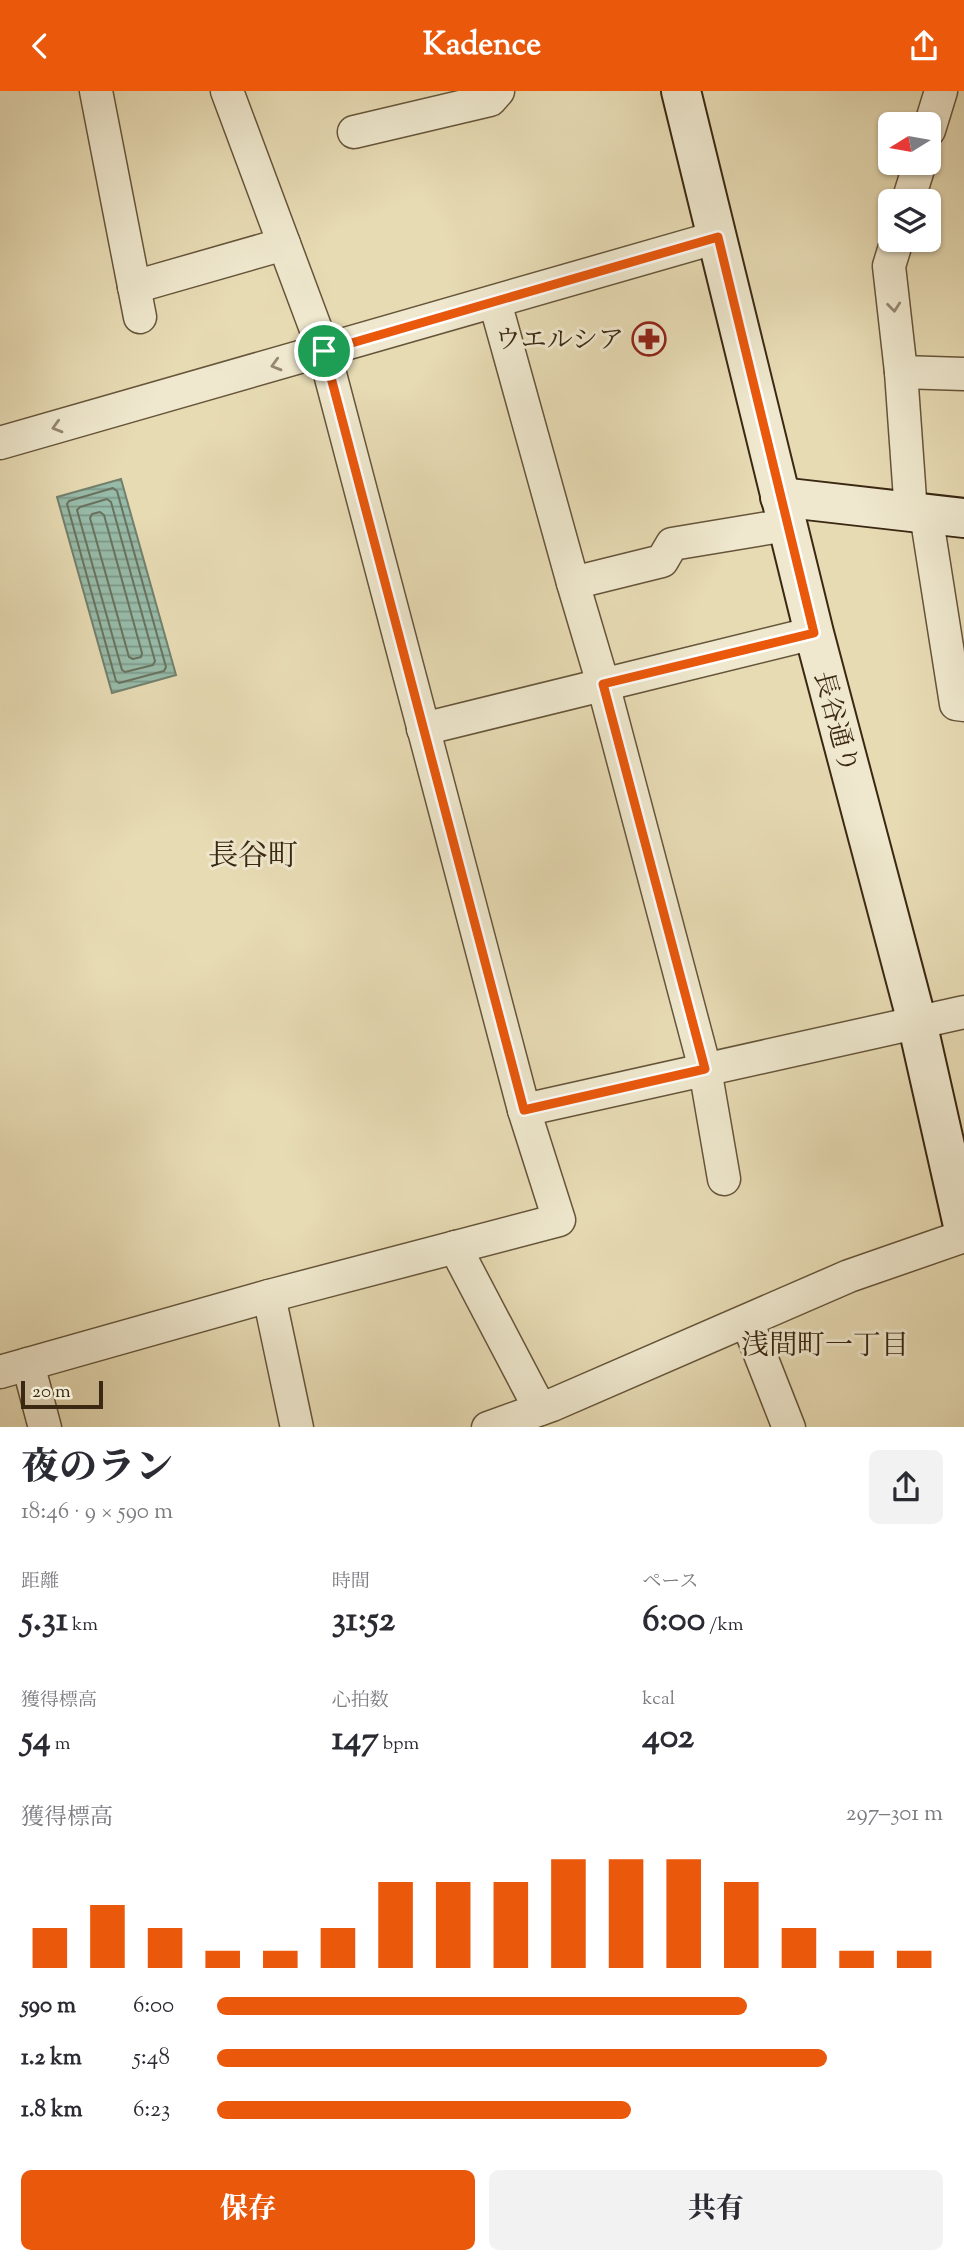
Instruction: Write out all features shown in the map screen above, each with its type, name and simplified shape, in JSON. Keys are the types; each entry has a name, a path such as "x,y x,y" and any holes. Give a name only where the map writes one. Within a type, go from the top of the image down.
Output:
{"street":[{"path":"96,91 137,302 284,244"},
{"path":"45,1427 14,1368 269,1296 559,1220 524,1110 324,351 227,91"},
{"path":"354,132 490,100 498,91"},
{"name":"長谷通り","path":"681,91 783,511 917,1022 964,1230"},
{"path":"935,112 941,91"},
{"path":"0,443 718,237"},
{"path":"893,252 889,266 919,514 956,704 964,705"},
{"path":"495,302 603,684 705,1069 724,1179"},
{"path":"901,372 964,374"},
{"path":"573,583 663,561 672,544 783,511 919,514 964,518"},
{"path":"423,729 814,633"},
{"path":"524,1110 964,1012"},
{"path":"488,1427 549,1414 849,1276 964,1236"},
{"path":"455,1247 549,1414"},
{"path":"269,1296 297,1427"},
{"path":"747,1321 789,1427"}],"water":[{"path":"121,479 176,675 112,693 57,497"}],"place":[{"name":"ウエルシア","path":"649,339"}],"district":[{"name":"長谷町","path":"253,855"},
{"name":"浅間町一丁目","path":"825,1344"}],"route":[{"path":"718,237 814,633 603,684 705,1069 524,1110 324,351 718,237"}]}
